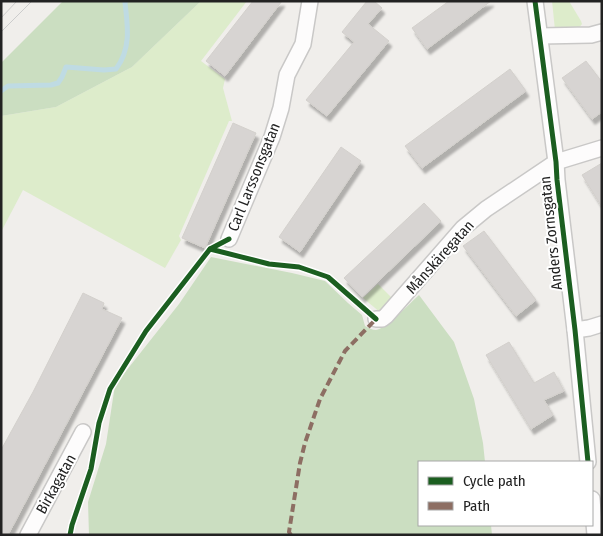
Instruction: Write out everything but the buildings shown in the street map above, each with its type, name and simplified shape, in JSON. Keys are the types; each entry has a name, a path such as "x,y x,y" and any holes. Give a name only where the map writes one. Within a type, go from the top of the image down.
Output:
{"street":[{"name":"Carl Larssonsgatan","path":"229,239 274,131 287,75 303,44 310,1"},
{"name":"Anders Zornsgatan","path":"536,1 575,330 588,461"},
{"path":"540,36 602,32"},
{"name":"Månskäregatan","path":"376,319 382,319 386,316 463,228 486,209 556,162 602,148"},
{"path":"575,330 602,324"},
{"name":"Birkagatan","path":"28,535 83,432"},
{"path":"593,511 595,535"}],"green space":[{"path":"63,1 201,1 132,67 56,107 1,116 1,63"},
{"path":"201,1 247,1 201,61 225,79 223,88 232,121 229,121 179,236 181,240 165,268 23,190 1,232 1,116 56,107 132,67"},
{"path":"552,1 569,1 582,24 578,29 555,30"},
{"path":"211,257 325,281 362,315 365,326 375,330 392,321 419,295 454,342 474,399 485,461 418,461 418,526 491,526 492,535 89,535 88,502 106,444 115,385 179,304"},
{"path":"378,284 393,299 381,313 363,298"}],"waterway":[{"path":"1,91 8,86 51,85 58,83 66,67 116,69 126,46 126,1"}],"tram line":[{"path":"1,18 17,1"},
{"path":"1,32 32,1"}],"marked path":[{"path":"291,535 289,532 300,463 320,399 345,351 376,319 373,317"}],"cycle path":[{"path":"535,1 556,162 588,461"},
{"path":"70,535 91,469 99,423 110,389 146,331 210,249 229,239"},
{"path":"210,249 269,264 299,267 328,277 376,319"}]}
